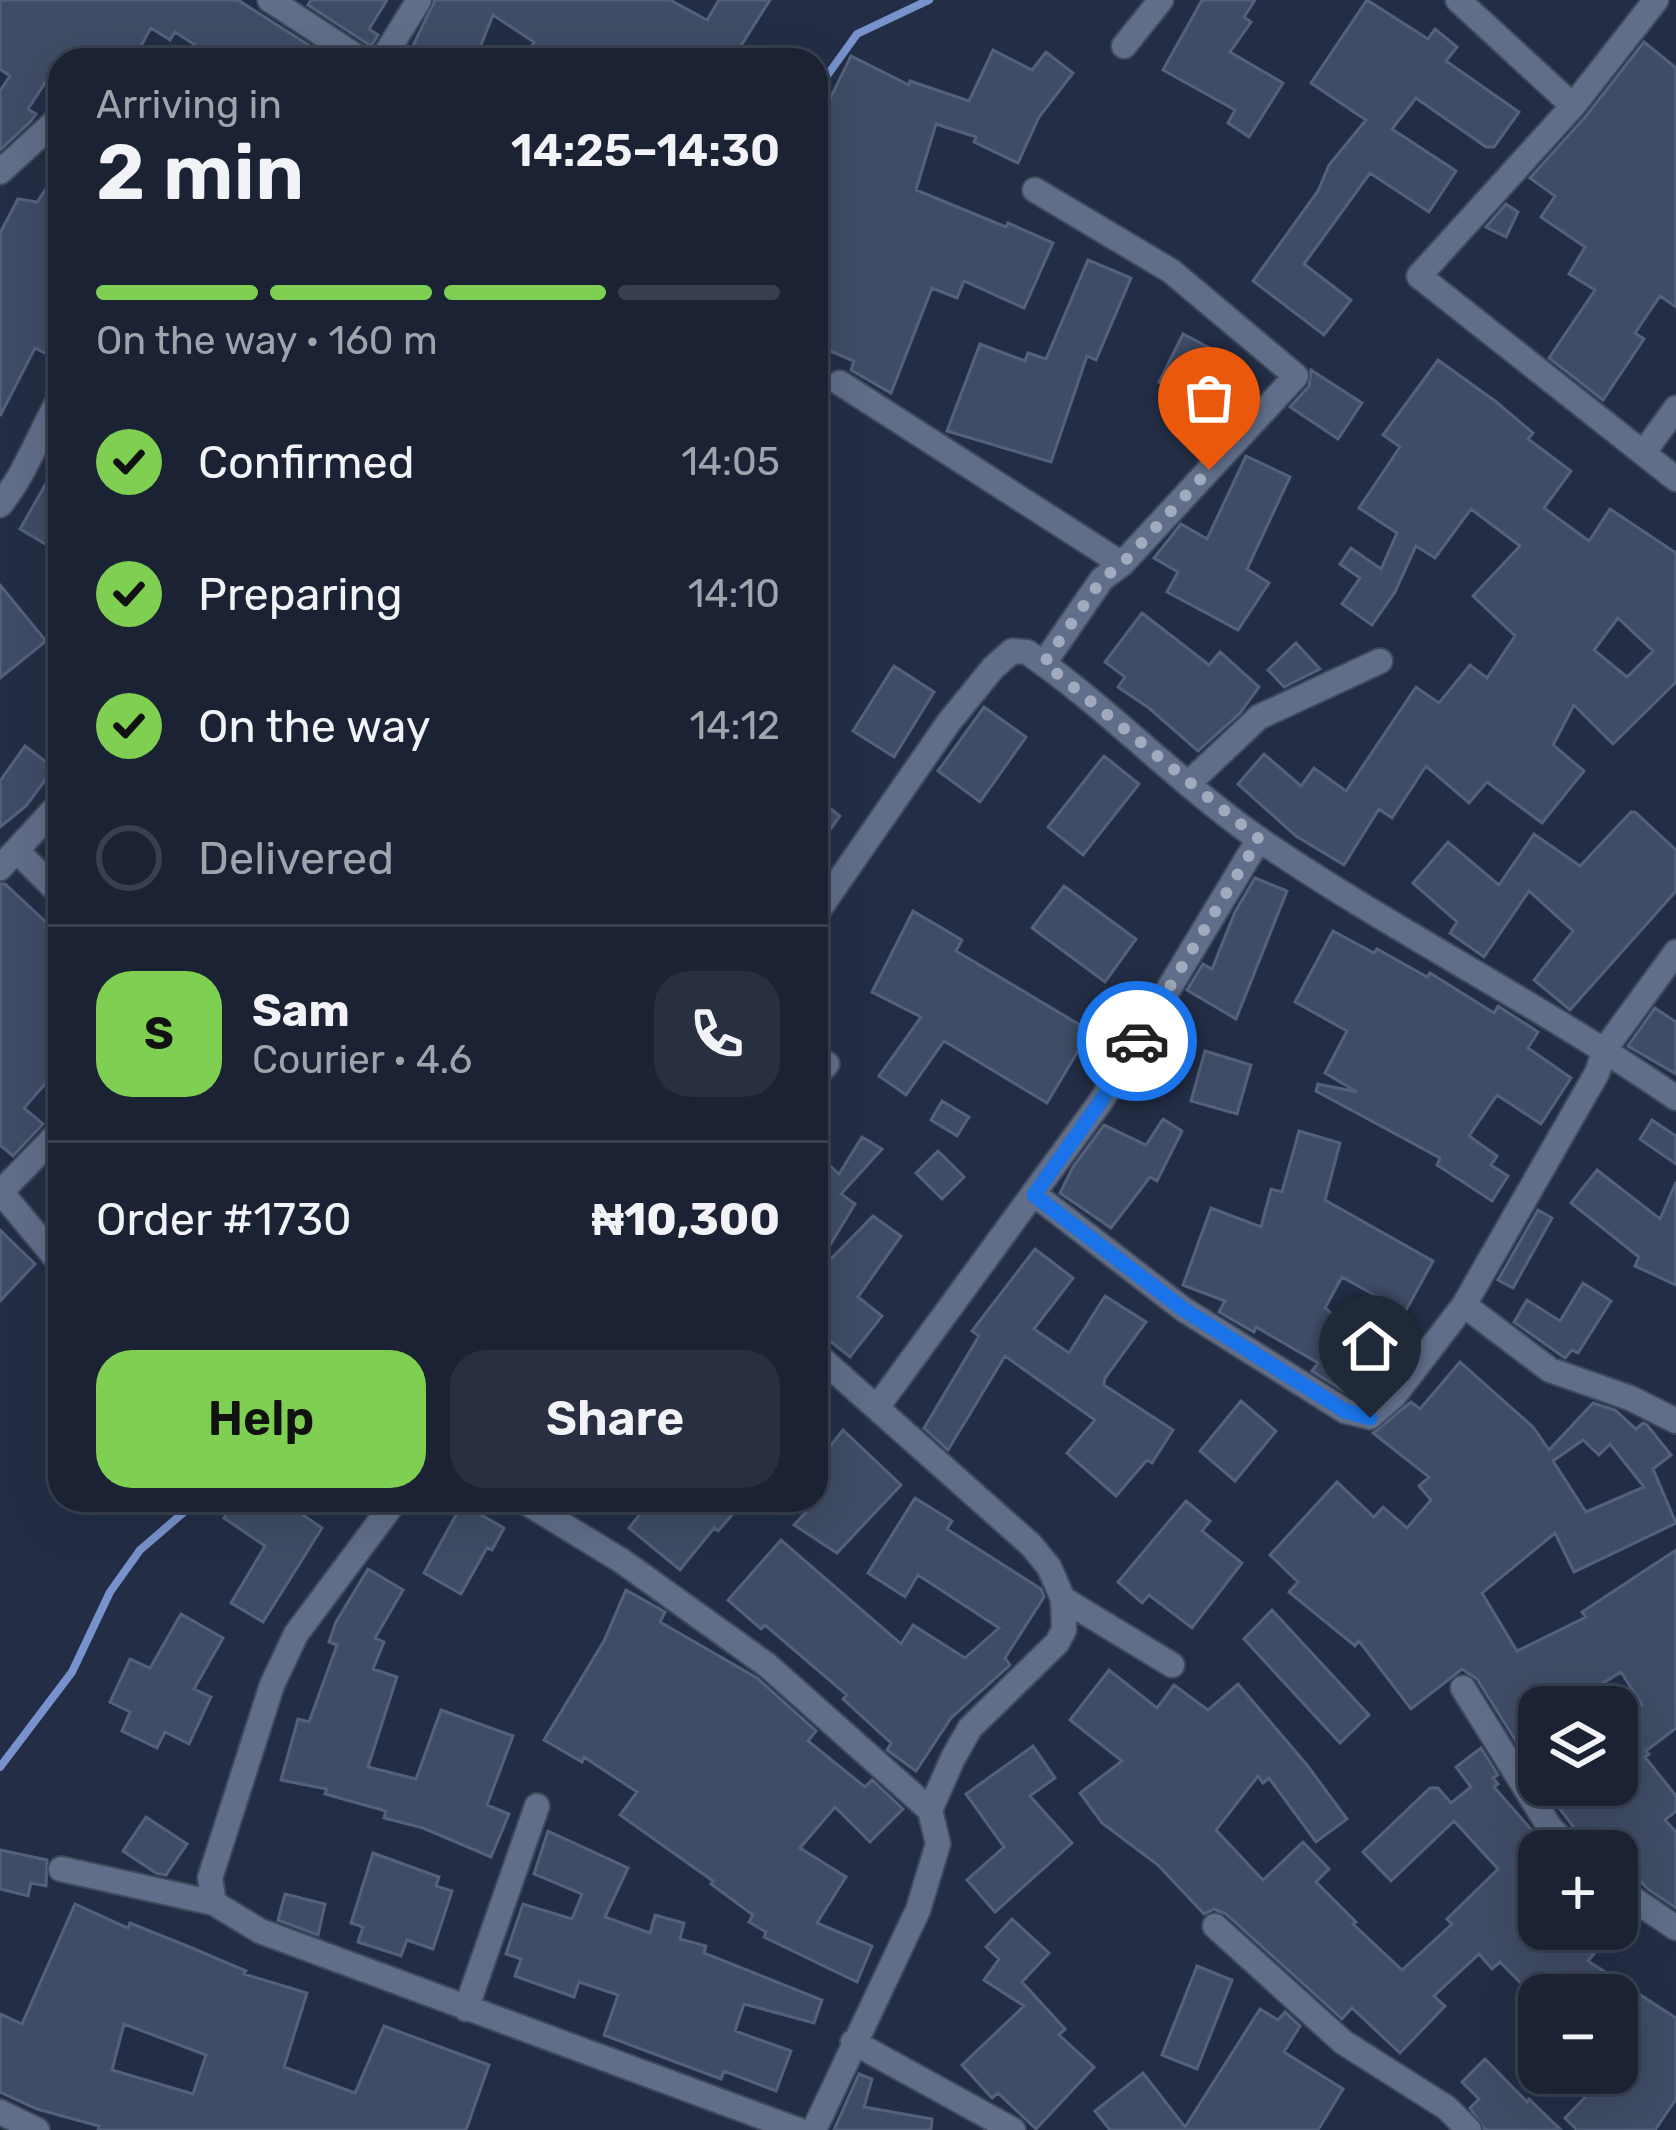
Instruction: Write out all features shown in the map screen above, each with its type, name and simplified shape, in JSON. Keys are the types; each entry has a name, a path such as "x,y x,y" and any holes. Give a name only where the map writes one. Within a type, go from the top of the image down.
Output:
{"street":[{"path":"270,0 344,48"},
{"path":"389,48 419,0"},
{"path":"1124,46 1161,0"},
{"path":"1458,0 1573,106"},
{"path":"1656,0 1573,106 1419,276 1676,479"},
{"path":"0,172 48,128"},
{"path":"1034,190 1172,272 1296,376 1122,564 1102,579 1044,663"},
{"path":"840,383 1122,564"},
{"path":"1644,452 1676,408"},
{"path":"0,505 22,478 48,419"},
{"path":"828,897 949,722 993,668 1012,651 1028,652 1259,839 1417,940 1605,1049 1676,1098"},
{"path":"1190,782 1259,717 1380,662"},
{"path":"48,816 9,860 48,886"},
{"path":"878,1406 1101,1101 1259,839"},
{"path":"1034,1195 1183,1309 1362,1418 1370,1418 1394,1396 1464,1305 1597,1072 1605,1049 1676,952"},
{"path":"48,1143 0,1192 48,1249"},
{"path":"1464,1305 1550,1370 1630,1398 1676,1421"},
{"path":"828,1364 1031,1545 1049,1567 1063,1599 1064,1630 1058,1643 970,1728 930,1810"},
{"path":"214,1903 210,1878 272,1685 296,1634 387,1512"},
{"path":"542,1512 622,1561 767,1665 930,1810 938,1844 918,1910 814,2130"},
{"path":"1063,1599 1172,1664"},
{"path":"1463,1688 1553,1830"},
{"path":"466,2009 537,1806"},
{"path":"61,1869 214,1903 260,1931 798,2130"},
{"path":"1638,1902 1676,1928"},
{"path":"1215,1926 1343,2042 1447,2108 1469,2130"},
{"path":"853,2042 1013,2130"},
{"path":"0,2112 38,2130"}],"building":[{"path":"0,0 238,0 313,48 200,48 175,32 170,40 151,28 140,48 48,48 48,78 28,109 36,114 0,150 0,91 10,76 0,69"},
{"path":"311,0 387,0 369,29 378,35 371,46 308,5"},
{"path":"435,0 670,0 707,20 719,0 770,0 742,48 531,48 534,42 493,15 480,48 412,48"},
{"path":"1202,0 1255,0 1244,17 1251,22 1230,52 1283,83 1249,137 1228,123 1235,110 1163,70"},
{"path":"1367,0 1428,39 1435,29 1457,47 1446,61 1519,112 1494,147 1486,147 1416,98 1392,129 1456,171 1429,212 1370,173 1304,264 1351,300 1324,335 1253,281 1318,191 1329,165 1366,120 1311,83"},
{"path":"1644,42 1676,68 1676,307 1660,296 1635,333 1644,339 1603,400 1549,358 1595,290 1569,274 1585,247 1541,217 1555,196 1530,178"},
{"path":"993,50 1032,70 1046,52 1073,73 1039,117 1018,163 974,142 976,137 936,124 916,190 1053,243 1024,308 964,281 957,298 932,288 891,393 851,370 854,361 828,350 828,100 851,56 909,85 910,81 969,101"},
{"path":"48,186 48,346 45,353 35,348 0,416 0,233 18,199 37,202"},
{"path":"1506,204 1518,212 1506,237 1486,227"},
{"path":"1088,260 1131,278 1096,360 1087,356 1051,462 947,431 980,344 1025,361 1028,353 1046,359"},
{"path":"1183,334 1229,358 1205,405 1159,382"},
{"path":"1438,360 1495,401 1533,433 1528,439 1571,471 1544,508 1589,541 1610,509 1676,553 1676,682 1613,744 1574,705 1553,745 1584,771 1542,823 1487,782 1469,803 1426,766 1392,818 1379,809 1344,865 1296,836 1238,784 1264,754 1301,786 1314,768 1346,791 1416,687 1439,703 1470,665 1487,678 1515,636 1473,596 1520,546 1471,509 1435,558 1416,546 1395,592 1372,625 1342,604 1360,578 1340,564 1351,548 1381,569 1397,533 1359,508 1400,447 1383,435","holes":["1618,618 1653,651 1627,677 1594,650"]},
{"path":"1311,370 1362,403 1338,439 1290,407 1309,386"},
{"path":"1246,456 1290,477 1247,569 1269,583 1238,630 1167,592 1178,572 1154,558 1181,524 1207,539"},
{"path":"48,480 48,546 20,529"},
{"path":"0,585 46,641 0,678"},
{"path":"1142,613 1209,665 1220,652 1259,687 1240,713 1198,751 1118,687 1125,677 1105,662"},
{"path":"1296,643 1320,669 1284,687 1268,670"},
{"path":"894,666 934,692 894,757 853,731"},
{"path":"984,707 1026,737 980,802 938,771"},
{"path":"25,746 48,763 48,776 26,806 0,827 0,781"},
{"path":"1104,756 1139,784 1083,855 1048,827"},
{"path":"828,807 840,816 828,832"},
{"path":"1631,812 1676,850 1676,891 1570,1010 1534,980 1573,931 1529,891 1484,957 1450,933 1457,922 1413,883 1448,842 1499,885 1534,834 1580,866"},
{"path":"1255,878 1287,891 1236,1019 1187,990 1203,964 1212,969"},
{"path":"0,884 5,884 48,924 48,1081 24,1108 43,1124 13,1156 0,1145"},
{"path":"1064,886 1136,939 1105,982 1032,928"},
{"path":"913,911 962,940 956,951 1090,1031 1047,1103 944,1041 906,1095 879,1076 921,1017 872,992"},
{"path":"1333,931 1427,977 1430,973 1494,1013 1498,1006 1538,1032 1528,1048 1571,1078 1541,1124 1497,1095 1469,1136 1497,1156 1491,1165 1508,1176 1492,1201 1437,1165 1440,1158 1316,1091 1318,1084 1357,1092 1325,1073 1347,1031 1295,1002"},
{"path":"1655,1008 1676,1022 1676,1074 1628,1046"},
{"path":"1205,1051 1251,1065 1237,1114 1191,1101"},
{"path":"942,1101 969,1117 957,1136 931,1120"},
{"path":"1163,1119 1182,1131 1157,1181 1150,1177 1111,1228 1060,1193 1104,1125 1146,1145"},
{"path":"1652,1120 1676,1136 1676,1164 1640,1139"},
{"path":"1299,1131 1340,1143 1325,1200 1433,1261 1405,1312 1342,1277 1325,1308 1384,1357 1372,1371 1385,1381 1366,1399 1352,1396 1312,1371 1318,1363 1256,1327 1254,1332 1219,1312 1225,1301 1183,1285 1211,1208 1261,1227 1271,1189 1282,1192"},
{"path":"862,1137 882,1149 841,1194 855,1204 828,1248 828,1164 839,1174"},
{"path":"938,1151 964,1177 942,1199 916,1173"},
{"path":"1597,1170 1660,1219 1676,1182 1676,1285 1635,1266 1639,1257 1571,1203"},
{"path":"1538,1210 1552,1218 1513,1288 1498,1280"},
{"path":"873,1216 901,1236 858,1297 882,1316 850,1357 828,1340 828,1262"},
{"path":"0,1230 35,1264 0,1301"},
{"path":"1035,1249 1073,1278 1034,1329 1069,1353 1105,1296 1146,1322 1104,1385 1173,1430 1152,1463 1147,1460 1116,1496 1067,1453 1095,1420 1005,1356 948,1450 924,1428 979,1336 972,1331"},
{"path":"1583,1283 1611,1301 1578,1353 1572,1350 1565,1358 1514,1322 1527,1300 1560,1321"},
{"path":"1460,1362 1533,1427 1549,1450 1593,1403 1615,1410 1636,1429 1647,1425 1671,1455 1653,1469 1676,1523 1574,1572 1555,1533 1482,1593 1517,1651 1586,1617 1582,1612 1676,1550 1676,1728 1646,1751 1645,1757 1676,1796 1676,1811 1665,1820 1676,1832 1676,1908 1638,1879 1638,1830 1576,1830 1558,1806 1638,1806 1638,1708 1642,1705 1638,1686 1630,1686 1621,1672 1598,1686 1518,1686 1518,1744 1477,1679 1462,1669 1411,1709 1359,1641 1355,1646 1289,1592 1298,1582 1270,1555 1337,1482 1374,1517 1383,1507 1407,1528 1431,1500 1419,1486 1429,1477 1373,1433 1411,1402 1420,1409","holes":["1583,1440 1599,1455 1610,1444 1644,1487 1586,1512 1553,1461"]},
{"path":"1241,1401 1276,1431 1235,1481 1200,1451"},
{"path":"843,1430 901,1485 837,1553 794,1525 806,1512 828,1512 828,1449"},
{"path":"915,1498 952,1521 947,1529 1041,1589 1044,1597 1005,1658 1010,1665 951,1718 916,1771 887,1750 891,1743 843,1699 847,1695 728,1600 781,1540 901,1644 913,1625 965,1658 999,1628 918,1575 905,1597 868,1573"},
{"path":"1186,1501 1210,1521 1202,1531 1242,1563 1192,1628 1149,1595 1142,1603 1118,1582"},
{"path":"228,1512 299,1512 322,1528 263,1622 231,1603 265,1546 224,1518"},
{"path":"458,1512 476,1512 504,1528 461,1594 424,1573"},
{"path":"642,1512 735,1512 718,1531 714,1528 680,1570 629,1528"},
{"path":"368,1569 403,1590 375,1638 384,1642 373,1669 397,1677 368,1767 416,1779 441,1710 513,1736 487,1805 509,1814 491,1857 423,1828 384,1818 386,1811 325,1794 327,1789 281,1780 298,1719 309,1722 337,1645 329,1642 336,1622"},
{"path":"626,1590 665,1612 660,1622 757,1678 816,1731 808,1741 865,1787 872,1780 903,1809 870,1842 835,1807 800,1848 846,1877 817,1923 872,1946 857,1982 764,1937 766,1932 749,1922 753,1915 713,1881 620,1815 637,1792 584,1757 582,1762 544,1740 604,1641"},
{"path":"1272,1610 1369,1715 1340,1743 1244,1639"},
{"path":"181,1614 223,1638 194,1689 211,1697 189,1744 165,1732 157,1748 122,1731 130,1712 110,1702 130,1659 150,1668"},
{"path":"1109,1670 1157,1708 1174,1685 1208,1710 1238,1684 1347,1819 1316,1842 1269,1778 1263,1783 1258,1776 1216,1830 1263,1880 1303,1842 1329,1869 1316,1882 1402,1970 1452,1924 1447,1919 1498,1869 1454,1821 1391,1881 1363,1852 1430,1788 1438,1788 1451,1803 1471,1787 1456,1767 1481,1748 1498,1775 1493,1778 1498,1784 1494,1787 1532,1830 1518,1830 1518,1950 1597,1950 1588,1961 1608,1974 1518,1974 1518,1980 1500,1962 1492,1969 1479,1954 1434,1996 1445,2006 1400,2053 1352,2008 1342,2019 1226,1914 1214,1909 1204,1914 1158,1865 1102,1823 1080,1793 1122,1761 1070,1720"},
{"path":"1033,1746 1055,1778 1030,1796 1072,1843 995,1912 967,1880 1004,1847 966,1794"},
{"path":"146,1817 187,1844 166,1875 123,1851"},
{"path":"548,1831 628,1868 605,1917 650,1933 655,1915 684,1923 680,1939 706,1946 704,1953 822,2000 814,2023 744,2004 735,2031 791,2051 776,2091 724,2071 721,2079 604,2035 618,1995 579,1982 574,1997 515,1976 521,1959 506,1954 523,1904 572,1919 582,1894 534,1874"},
{"path":"0,1850 47,1860 46,1886 31,1883 28,1896 0,1889"},
{"path":"373,1853 439,1877 436,1886 452,1891 433,1949 407,1940 401,1956 358,1942 363,1927 351,1923"},
{"path":"285,1894 325,1904 318,1935 278,1920"},
{"path":"75,1904 128,1928 130,1923 192,1948 246,1971 244,1974 307,1993 284,2067 355,2093 384,2026 489,2065 466,2130 98,2130 99,2126 37,2109 0,2092 0,2014 22,2024","holes":["124,2024 206,2055 193,2094 112,2070"]},
{"path":"1012,1919 1049,1953 1022,1982 1065,2029 1059,2035 1094,2067 1036,2129 998,2093 992,2098 962,2065 1024,2006 984,1980 999,1959 986,1947"},
{"path":"1197,1966 1232,1980 1197,2069 1162,2055"},
{"path":"1638,1993 1676,2018 1676,2099 1655,2130 1577,2130 1565,2118 1588,2094 1638,2094"},
{"path":"1260,2009 1278,2020 1285,2012 1300,2026 1284,2052 1343,2089 1318,2130 1110,2130 1095,2111 1143,2073 1185,2127"},
{"path":"1485,2059 1561,2130 1485,2130 1470,2108 1479,2099 1462,2082"},
{"path":"859,2074 872,2079 864,2107 932,2119 931,2130 834,2130"}],"waterway":[{"path":"828,74 857,34 929,0"},
{"path":"0,1767 72,1672 110,1592 140,1550 184,1512"}],"way so far":[{"path":"1137,1041 1259,839 1044,663 1102,579 1122,564 1209,470"}],"route":[{"path":"1137,1041 1034,1195 1183,1309 1345,1411 1370,1418"}]}
